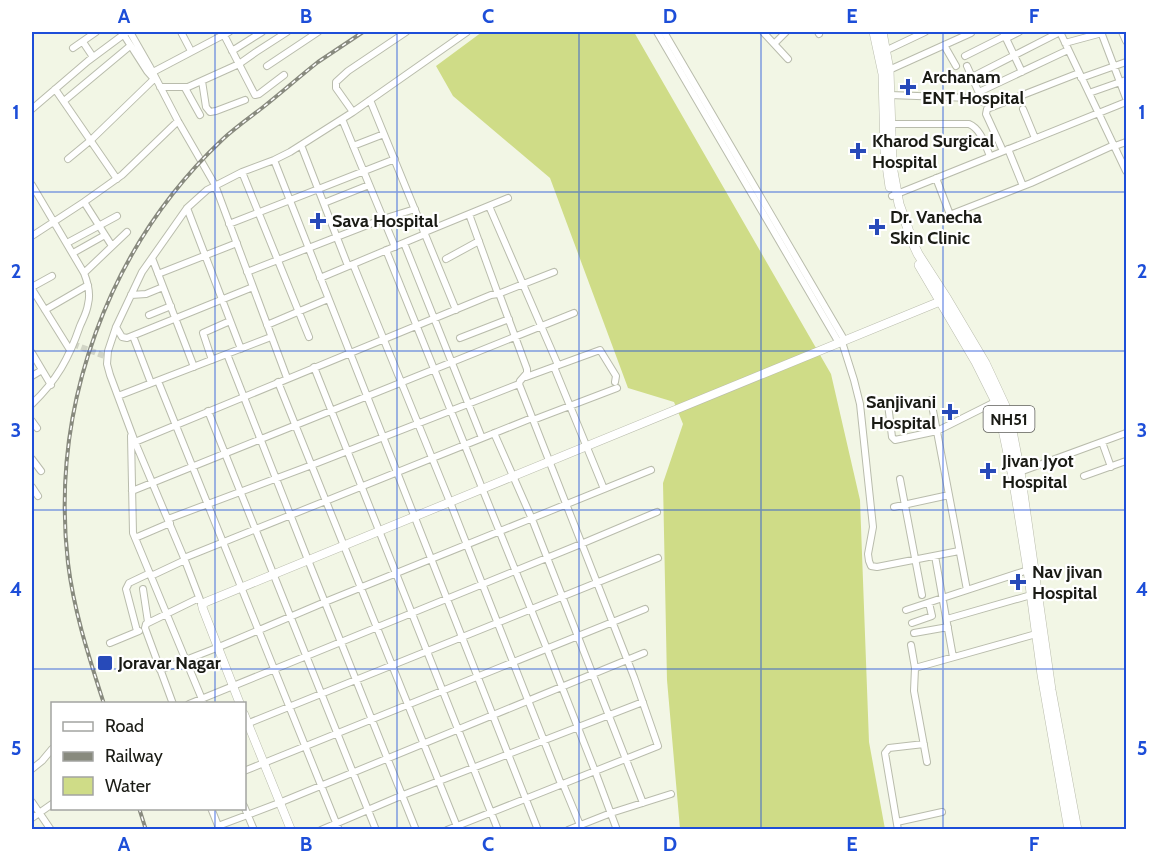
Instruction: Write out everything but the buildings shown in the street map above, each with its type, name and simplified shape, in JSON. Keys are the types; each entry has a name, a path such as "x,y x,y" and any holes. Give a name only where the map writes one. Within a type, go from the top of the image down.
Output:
{"highway":[{"name":"NH51","path":"874,32 890,70 894,194"},
{"name":"NH51","path":"882,32 885,160 894,194 912,241 976,362 995,402 1004,430 1016,473 1077,830"},
{"name":"NH51","path":"943,300 985,363 1005,405 1011,426 1036,634 1069,830"}],"main road":[{"path":"239,702 202,609 201,601 206,602 943,300"},
{"path":"246,724 291,830"}],"street":[{"path":"73,48 96,32"},
{"path":"125,32 130,46 157,83 185,88 239,64 287,32"},
{"path":"32,110 125,32"},
{"path":"125,32 153,72 215,185 287,378"},
{"path":"181,32 191,51"},
{"path":"153,72 227,32 232,51 254,93 257,95 284,75"},
{"path":"232,51 262,32"},
{"path":"267,66 318,32"},
{"path":"353,112 336,88 336,82 348,71 406,32"},
{"path":"110,643 137,632 167,613 201,601 131,433 107,364 108,351 116,327 142,272 187,208 207,190 301,145 353,112 467,32"},
{"path":"657,32 667,44 842,342 860,404 873,527 868,554 871,566 877,567 959,551"},
{"path":"664,32 667,44"},
{"path":"763,32 788,59"},
{"path":"774,44 786,32"},
{"path":"882,53 925,32"},
{"path":"965,56 1005,35 1019,32"},
{"path":"972,77 1060,32 1126,171"},
{"path":"894,194 1099,113 1126,100 1124,81 1114,66 1101,32 1065,43"},
{"path":"1122,32 1126,41"},
{"path":"890,70 971,33"},
{"path":"1005,35 1022,72"},
{"path":"83,42 93,57"},
{"path":"944,45 956,66"},
{"path":"64,101 130,46"},
{"path":"890,95 970,95 1068,50"},
{"path":"1023,186 986,114 987,109 1080,75 1126,62"},
{"path":"967,66 983,102"},
{"path":"202,81 206,107 210,112 245,100"},
{"path":"1089,93 1124,81"},
{"path":"68,159 157,83"},
{"path":"185,88 200,115"},
{"path":"56,89 117,179"},
{"path":"370,100 456,310"},
{"path":"1023,109 1035,138"},
{"path":"342,119 395,247"},
{"path":"32,236 117,179 178,121"},
{"path":"890,124 969,124 978,130 990,156"},
{"path":"353,146 384,134"},
{"path":"936,178 950,214 1126,142"},
{"path":"301,145 337,237 402,382 544,741 580,825"},
{"path":"230,225 394,159"},
{"path":"273,160 538,830"},
{"path":"242,172 309,337"},
{"path":"32,185 73,253 88,285 88,304 62,369 51,385 32,404"},
{"path":"324,203 369,185"},
{"path":"320,278 508,198"},
{"path":"84,202 112,246"},
{"path":"489,206 541,326 604,489"},
{"path":"187,208 241,349"},
{"path":"247,272 415,208"},
{"path":"469,214 527,369 525,377"},
{"path":"67,243 117,216"},
{"path":"84,273 127,232"},
{"path":"73,253 105,235"},
{"path":"446,259 479,241"},
{"path":"158,274 237,243"},
{"path":"404,243 482,438"},
{"path":"386,250 547,649 617,830"},
{"path":"152,258 194,367"},
{"path":"135,442 491,295 554,272"},
{"path":"52,276 32,288 70,350"},
{"path":"45,310 88,285"},
{"path":"131,295 146,294 163,287"},
{"path":"116,327 124,338 133,336 253,287"},
{"path":"267,325 328,299"},
{"path":"149,315 171,306"},
{"path":"132,491 574,313"},
{"path":"460,338 509,320"},
{"path":"212,360 203,333 230,321"},
{"path":"133,336 176,425 338,826"},
{"path":"118,396 271,337"},
{"path":"135,538 240,491 519,384 525,377 600,350 616,376 616,385 570,405 396,472 129,583 126,589 137,632"},
{"path":"32,353 51,385"},
{"path":"227,354 417,830"},
{"path":"314,367 498,830"},
{"path":"32,376 42,370"},
{"path":"278,382 457,828"},
{"path":"447,830 457,828 491,812 658,746 627,660 519,384"},
{"path":"931,400 967,590"},
{"path":"888,404 892,437 895,440 937,431 995,402"},
{"path":"208,411 376,830"},
{"path":"32,421 37,428"},
{"path":"131,433 132,528 203,701 306,655 657,512"},
{"path":"494,433 532,519 643,803"},
{"path":"1016,473 1126,433"},
{"path":"1102,442 1111,467"},
{"path":"32,459 41,471"},
{"path":"1084,476 1126,461"},
{"path":"160,670 651,470"},
{"path":"900,479 922,596"},
{"path":"32,487 38,496"},
{"path":"894,507 949,495"},
{"path":"935,556 953,657"},
{"path":"246,724 658,558"},
{"path":"906,610 1028,570"},
{"path":"143,589 147,625 172,702"},
{"path":"914,633 1031,595"},
{"path":"912,623 932,616 929,603"},
{"path":"246,770 645,609"},
{"path":"915,668 1036,634"},
{"path":"911,645 915,668 914,691 927,762"},
{"path":"212,810 218,828 644,653"},
{"path":"321,830 338,826 403,795 643,702"},
{"path":"924,744 889,748 885,753 897,826 942,812"},
{"path":"32,769 51,750"},
{"path":"568,830 611,813 671,794"},
{"path":"32,802 51,830"},
{"path":"32,818 51,805"},
{"path":"246,810 254,830"}],"water":[{"path":"482,32 634,32 831,374 860,500 869,742 885,829 680,829 667,680 663,483 683,424 674,402 628,388 550,178 453,96 436,66"}],"tunnel":[{"path":"73,344 107,357"}],"railway":[{"path":"103,702 74,599 68,563 65,504 68,446 79,389 96,333 119,279 148,229 183,182 232,131 318,62 363,32"},
{"path":"140,810 146,830"}],"place":[{"name":"Archanam ENT Hospital","path":"908,87"},
{"name":"Kharod Surgical Hospital","path":"858,151"},
{"name":"Sava Hospital","path":"318,221"},
{"name":"Dr. Vanecha Skin Clinic","path":"877,227"},
{"name":"Sanjivani Hospital","path":"950,412"},
{"name":"Jivan Jyot Hospital","path":"988,471"},
{"name":"Nav jivan Hospital","path":"1018,582"},
{"name":"Joravar Nagar","path":"105,663"}]}
